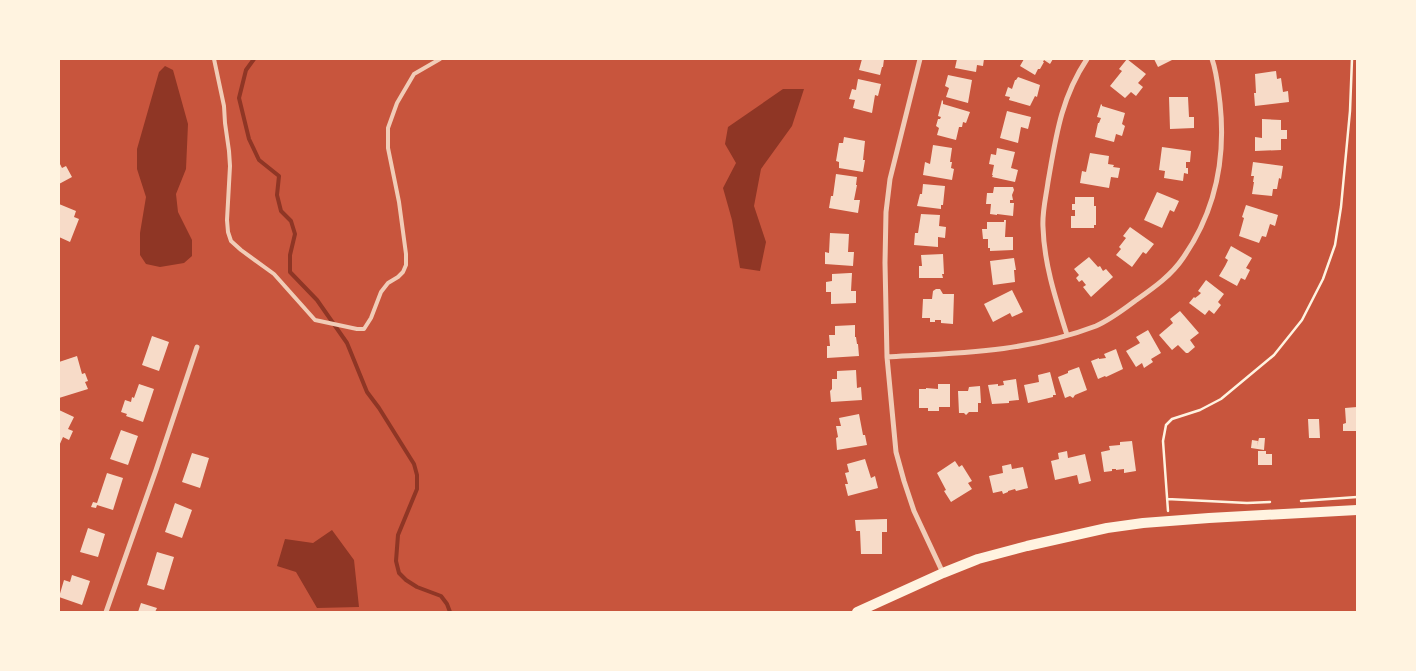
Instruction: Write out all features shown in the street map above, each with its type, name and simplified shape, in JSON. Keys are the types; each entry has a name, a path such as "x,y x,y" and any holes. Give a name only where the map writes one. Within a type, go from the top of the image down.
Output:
{"main road":[{"path":"857,612 978,559 1107,528 1168,521 1357,510"}],"street":[{"path":"920,59 890,179 886,212 884,263 887,357 896,452 914,511 943,573"},
{"path":"1067,335 1046,263 1043,218 1053,149 1063,106 1070,88 1087,59"},
{"path":"887,357 1014,348 1067,335 1098,325 1128,307 1166,277 1182,260 1203,225 1216,187 1221,159 1221,116 1212,59"},
{"path":"106,612 197,347"}],"lane":[{"path":"214,59 224,106 229,151 227,220 231,241 274,274 315,320 364,329 371,318 381,292 388,283 404,272 406,265 400,210 388,148 388,128 397,103 414,74 440,59"}],"path":[{"path":"1168,521 1163,441 1166,425 1172,418 1200,410 1221,399 1274,356 1302,320 1323,279 1334,245 1341,207 1350,111 1352,59"},
{"path":"1298,501 1357,497"},
{"path":"1167,499 1247,503 1271,502"}],"shaded area":[{"path":"165,66 173,70 188,124 186,169 176,194 178,212 192,240 192,256 184,263 160,267 146,264 140,255 140,233 146,197 137,169 137,149 159,72"},
{"path":"783,89 804,89 792,126 761,169 754,206 766,242 760,271 740,268 732,220 723,188 736,163 725,144 728,127"},
{"path":"332,530 354,560 359,607 317,608 296,572 277,566 285,539 313,543"}],"building":[{"path":"862,59 884,59 880,75 859,70"},
{"path":"957,59 984,59 983,66 977,65 976,72 955,68"},
{"path":"1024,59 1053,59 1050,64 1044,60 1035,75 1020,66"},
{"path":"1127,59 1146,74 1138,83 1143,87 1136,96 1131,92 1125,98 1110,86 1122,71 1119,69"},
{"path":"1154,59 1174,59 1158,67"},
{"path":"1276,71 1277,79 1281,78 1283,92 1288,91 1289,102 1255,106 1255,74"},
{"path":"948,75 972,80 968,103 946,97 949,88 945,86"},
{"path":"1018,77 1040,85 1037,97 1035,96 1030,106 1009,100 1010,97 1005,96 1008,87 1012,89"},
{"path":"858,79 881,84 878,96 875,95 872,113 853,108 855,100 849,99 852,89 856,90"},
{"path":"1169,97 1188,97 1189,117 1194,117 1194,128 1170,129"},
{"path":"942,100 943,104 970,112 966,123 963,122 962,127 959,127 956,140 937,135 939,128 936,126 938,119 941,117 938,116"},
{"path":"1101,104 1102,106 1125,113 1122,124 1125,126 1122,136 1116,134 1114,142 1095,137 1101,118 1097,117"},
{"path":"1007,111 1031,117 1028,129 1021,127 1018,143 1000,138"},
{"path":"1262,119 1281,120 1281,130 1287,130 1287,139 1281,139 1281,150 1255,151 1255,137 1262,138"},
{"path":"844,137 865,141 863,172 839,168 839,162 836,161 839,143 843,143"},
{"path":"933,145 952,148 950,162 952,162 951,168 954,169 952,180 923,175 925,162 930,164"},
{"path":"1162,147 1191,151 1190,162 1186,162 1188,174 1184,173 1183,181 1164,178 1165,171 1159,170"},
{"path":"997,148 1015,152 1011,168 1018,170 1015,182 992,177 994,165 989,164 991,154 996,155"},
{"path":"1090,153 1109,156 1108,164 1120,168 1118,178 1111,177 1109,188 1080,183 1082,171 1086,172"},
{"path":"59,162 62,168 66,166 72,177 59,184"},
{"path":"1253,162 1283,166 1281,179 1279,178 1277,189 1273,189 1272,196 1252,194 1254,182 1254,176 1251,176"},
{"path":"836,174 857,177 854,200 860,200 858,213 829,208"},
{"path":"923,184 945,186 941,209 917,206 920,194 922,194"},
{"path":"994,187 1013,187 1013,200 1010,200 1010,203 1014,203 1013,216 990,214 991,204 986,204 987,193 993,193"},
{"path":"1157,192 1179,201 1174,212 1170,210 1162,228 1144,220"},
{"path":"1075,197 1094,197 1096,225 1094,225 1094,228 1071,228 1071,216 1075,216 1072,204 1075,204"},
{"path":"59,204 76,211 74,217 79,219 70,242 59,237"},
{"path":"1246,205 1278,215 1275,226 1270,224 1266,237 1262,236 1259,243 1239,236"},
{"path":"921,214 940,215 939,226 946,227 945,238 938,237 938,247 914,245 915,233 918,233"},
{"path":"1006,220 1005,237 1013,237 1013,250 990,251 988,239 983,239 982,229 987,229 987,222 1004,222"},
{"path":"1130,227 1154,244 1146,254 1143,252 1132,267 1116,255 1126,238 1123,236"},
{"path":"830,233 849,234 848,252 854,252 853,266 825,264 825,252 829,253"},
{"path":"1231,246 1252,258 1246,268 1250,270 1245,280 1241,278 1237,286 1219,276 1228,260 1225,258"},
{"path":"943,254 943,278 919,278 919,266 922,266 921,255"},
{"path":"1089,257 1098,267 1100,266 1103,271 1106,269 1113,277 1091,297 1083,287 1086,285 1082,280 1079,282 1076,278 1079,275 1074,269"},
{"path":"1014,258 1015,282 993,285 990,261"},
{"path":"852,273 851,291 856,291 856,303 831,304 831,292 826,292 826,282 832,281 832,274"},
{"path":"1206,280 1224,294 1218,302 1221,305 1214,314 1209,310 1205,315 1189,303 1201,293 1198,291"},
{"path":"940,289 943,294 954,294 953,324 941,323 941,320 930,322 930,318 922,318 923,299 932,299 933,291"},
{"path":"1012,290 1023,312 1012,317 1010,313 993,322 984,304"},
{"path":"1180,311 1199,333 1190,340 1195,347 1188,353 1178,345 1172,350 1159,335 1173,323 1170,319"},
{"path":"855,325 855,337 859,356 827,358 827,346 830,346 829,335 835,335 835,326"},
{"path":"1148,330 1161,353 1151,359 1153,362 1144,368 1142,363 1136,367 1126,351 1140,343 1136,337"},
{"path":"152,336 169,342 159,371 142,365"},
{"path":"1116,349 1123,369 1098,379 1091,361 1106,358 1104,354"},
{"path":"77,356 82,374 85,373 88,381 85,382 88,389 59,398 59,362"},
{"path":"1079,367 1087,390 1075,395 1073,398 1070,396 1065,398 1058,377"},
{"path":"856,370 857,388 861,387 862,400 831,402 832,379 837,379 837,371"},
{"path":"1050,372 1056,395 1028,403 1024,385 1039,382 1038,375"},
{"path":"1016,379 1019,400 1009,401 1009,403 992,404 988,385 1004,385 1003,381"},
{"path":"139,384 154,389 143,422 126,416 127,414 121,412 125,400 131,402 132,397 134,398"},
{"path":"938,384 950,384 950,407 939,407 939,411 928,411 928,408 919,408 919,389 938,389"},
{"path":"980,386 981,403 978,403 978,412 969,412 966,415 959,413 958,391 968,391 969,387"},
{"path":"1357,407 1357,431 1343,431 1343,424 1346,423 1345,408"},
{"path":"59,410 74,417 68,429 73,431 69,440 63,437 59,446"},
{"path":"859,414 867,445 837,450 836,438 838,437 836,426 841,426 839,418"},
{"path":"1308,419 1319,419 1320,438 1309,438"},
{"path":"121,430 138,436 128,465 110,459"},
{"path":"1259,438 1265,438 1264,450 1251,448 1252,440 1258,441 1257,446"},
{"path":"1132,441 1136,471 1124,473 1124,469 1112,469 1112,471 1104,472 1101,452 1110,450 1109,446 1120,445 1120,442"},
{"path":"1067,451 1068,458 1085,454 1091,481 1079,484 1077,475 1055,480 1051,461 1059,459 1058,453"},
{"path":"1258,451 1266,451 1266,454 1272,454 1272,465 1258,465"},
{"path":"192,453 209,458 200,488 182,482"},
{"path":"865,459 871,478 875,476 878,488 848,496 845,484 848,484 845,473 849,472 847,464"},
{"path":"955,461 959,467 962,465 972,481 968,483 972,489 951,502 944,491 946,490 937,473"},
{"path":"1011,464 1012,469 1023,467 1028,488 1016,491 1015,489 1003,494 1002,491 993,493 989,476 1003,473 1002,466"},
{"path":"107,473 123,478 113,510 97,505 96,508 91,507 93,502 97,503"},
{"path":"175,503 192,510 182,538 165,532"},
{"path":"887,519 887,532 882,532 882,554 861,554 860,531 856,531 855,520"},
{"path":"88,528 105,534 98,557 80,552"},
{"path":"157,552 174,557 164,590 147,585"},
{"path":"72,575 90,581 82,605 59,597 64,580 70,582"},
{"path":"141,603 157,608 155,612 138,612"}],"waterway":[{"path":"254,59 246,70 239,98 249,139 259,160 279,176 277,195 281,211 291,221 295,234 290,255 290,272 317,300 347,343 367,392 414,464 417,475 417,489 398,535 396,561 399,573 406,580 417,587 441,596 450,612"}]}
